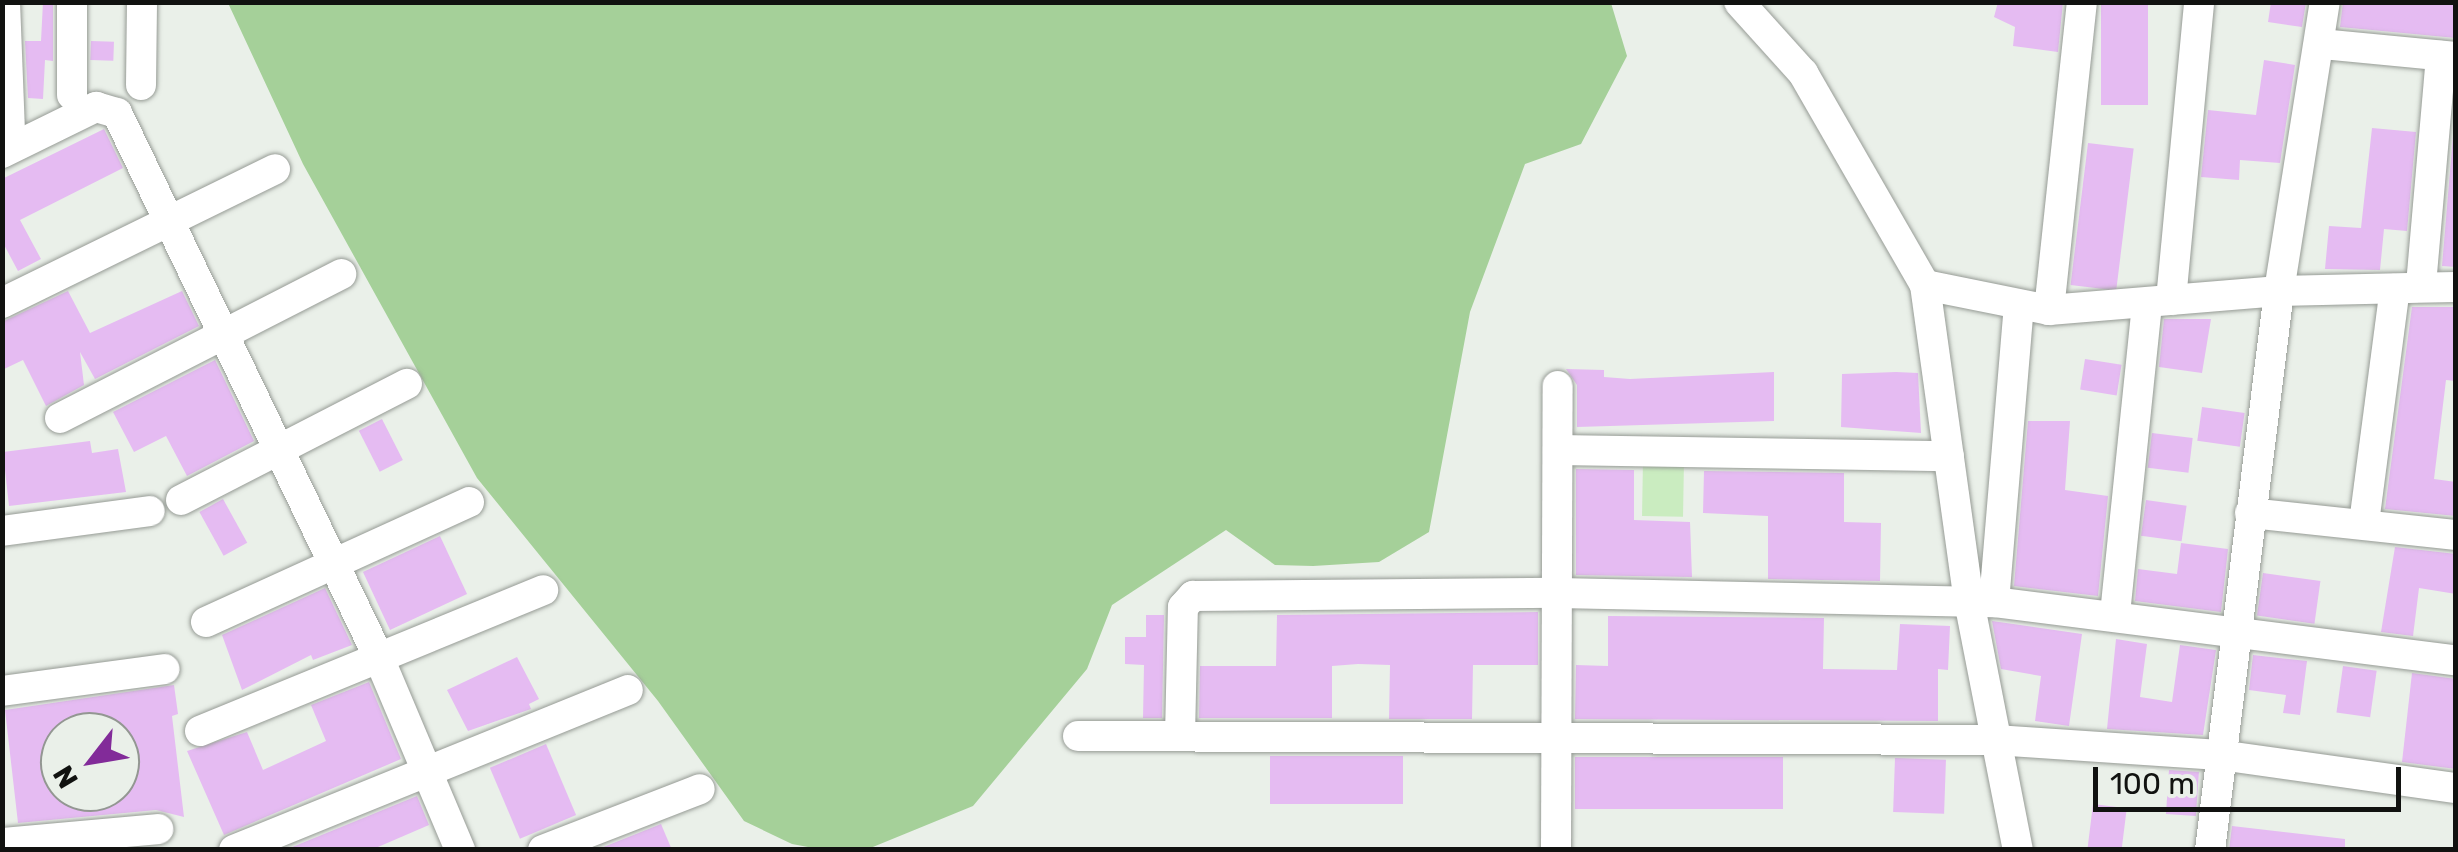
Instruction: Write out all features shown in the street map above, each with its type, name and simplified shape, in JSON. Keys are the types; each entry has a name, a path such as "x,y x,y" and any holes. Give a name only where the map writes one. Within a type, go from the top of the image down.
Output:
{"street":[{"path":"6,2 6,142 107,106 168,220 379,658 460,850"},
{"path":"72,2 72,95"},
{"path":"141,85 142,2"},
{"path":"1740,2 1803,73 1924,285 1949,456 1982,602 1996,740 2018,850"},
{"path":"1982,602 2082,2"},
{"path":"2115,614 2199,2"},
{"path":"2210,850 2233,633 2279,292 2326,2"},
{"path":"2322,44 2448,57 2364,523"},
{"path":"2,303 275,169"},
{"path":"60,418 341,274"},
{"path":"1924,285 2034,307 2456,286"},
{"path":"181,500 407,384"},
{"path":"1556,850 1558,386"},
{"path":"1558,450 1949,456"},
{"path":"206,622 336,568 469,502"},
{"path":"2,530 150,511"},
{"path":"2250,514 2456,535"},
{"path":"200,731 543,590"},
{"path":"1180,736 1188,597 1558,593 1982,602 2115,614 2233,633 2456,660"},
{"path":"2,691 165,669"},
{"path":"234,850 628,690"},
{"path":"1078,736 1554,742 1996,740 2220,755 2456,788"},
{"path":"543,850 700,789"},
{"path":"2,843 158,828"}],"shaded area":[{"path":"228,3 1611,3 1627,56 1581,144 1525,164 1470,312 1429,532 1379,562 1313,566 1275,565 1226,530 1112,605 1087,669 973,806 868,849 824,850 792,844 744,821 658,701 477,478 303,164"},
{"path":"1643,460 1684,461 1683,517 1642,516"}],"building":[{"path":"43,2 53,2 53,61 45,60 43,99 28,98 25,41 41,41"},
{"path":"1998,2 2063,2 2058,52 2013,46 2015,27 1994,17"},
{"path":"2101,2 2148,2 2148,105 2101,105"},
{"path":"2271,2 2306,2 2302,27 2268,22"},
{"path":"2343,2 2456,2 2456,38 2340,27"},
{"path":"91,41 114,42 113,61 90,60"},
{"path":"2264,60 2295,65 2280,163 2240,160 2239,180 2201,177 2208,110 2256,115"},
{"path":"2372,128 2416,132 2407,231 2384,229 2380,270 2325,269 2329,226 2361,228"},
{"path":"104,129 123,168 20,220 41,259 18,271 2,241 2,179"},
{"path":"2456,136 2456,267 2442,266"},
{"path":"2088,143 2134,149 2116,291 2071,285"},
{"path":"68,291 90,333 182,291 199,326 95,379 80,352 84,385 46,406 23,360 2,370 2,322"},
{"path":"2412,307 2456,307 2456,381 2446,380 2434,479 2456,482 2456,516 2385,509"},
{"path":"2164,319 2211,319 2202,373 2159,367"},
{"path":"2085,359 2122,365 2117,395 2080,390"},
{"path":"215,360 254,441 187,476 166,436 134,452 113,412"},
{"path":"1566,369 1604,370 1604,377 1630,379 1774,372 1774,421 1577,427 1577,385"},
{"path":"1918,373 1921,433 1841,427 1842,374"},
{"path":"2202,407 2245,413 2240,447 2197,441"},
{"path":"382,419 403,460 380,472 359,431"},
{"path":"2028,421 2070,421 2065,490 2108,496 2098,596 2014,586"},
{"path":"2152,433 2193,438 2188,473 2148,468"},
{"path":"90,441 92,453 118,449 126,492 9,506 3,452"},
{"path":"1576,469 1634,470 1634,520 1690,522 1692,577 1576,575"},
{"path":"1704,471 1844,473 1844,522 1881,523 1880,581 1768,579 1768,516 1703,513"},
{"path":"223,499 247,543 224,556 199,512"},
{"path":"2146,500 2187,506 2182,541 2141,536"},
{"path":"440,536 467,594 390,630 363,572"},
{"path":"2181,543 2228,549 2221,612 2135,601 2138,569 2177,574"},
{"path":"2395,547 2456,554 2456,594 2419,588 2413,636 2381,632"},
{"path":"2263,573 2320,581 2314,624 2257,616"},
{"path":"325,588 352,645 313,660 311,655 242,690 222,635"},
{"path":"1538,612 1538,665 1473,665 1472,719 1389,719 1390,665 1358,664 1332,666 1332,718 1199,718 1200,666 1276,666 1277,615"},
{"path":"1146,615 1164,615 1162,718 1143,718 1144,665 1125,664 1125,637 1146,637"},
{"path":"1608,616 1824,618 1823,669 1897,670 1900,624 1950,626 1948,670 1938,669 1938,721 1575,719 1576,665 1608,666"},
{"path":"1992,621 2082,634 2069,726 2035,721 2041,676 2001,669"},
{"path":"2116,639 2147,644 2140,697 2172,702 2180,645 2216,650 2203,735 2107,729"},
{"path":"2253,655 2307,661 2300,715 2283,713 2286,695 2249,690"},
{"path":"517,657 539,699 529,704 531,709 468,731 447,690"},
{"path":"2343,666 2377,671 2370,717 2336,713"},
{"path":"2412,673 2456,679 2456,769 2402,762"},
{"path":"369,682 401,759 224,835 187,751 247,732 263,770 326,741 311,705"},
{"path":"174,685 178,714 172,716 184,817 156,810 140,812 140,712 40,712 40,812 135,812 18,823 5,710"},
{"path":"546,744 576,815 520,839 490,768"},
{"path":"1270,756 1403,756 1403,804 1270,804"},
{"path":"1575,757 1783,757 1783,809 1575,809"},
{"path":"1895,758 1946,760 1944,814 1893,812"},
{"path":"2169,770 2199,772 2196,816 2166,814"},
{"path":"417,796 429,825 371,850 285,850"},
{"path":"2093,804 2127,808 2122,850 2087,850"},
{"path":"661,824 672,850 596,850"},
{"path":"2232,826 2345,839 2345,850 2229,850"}]}
